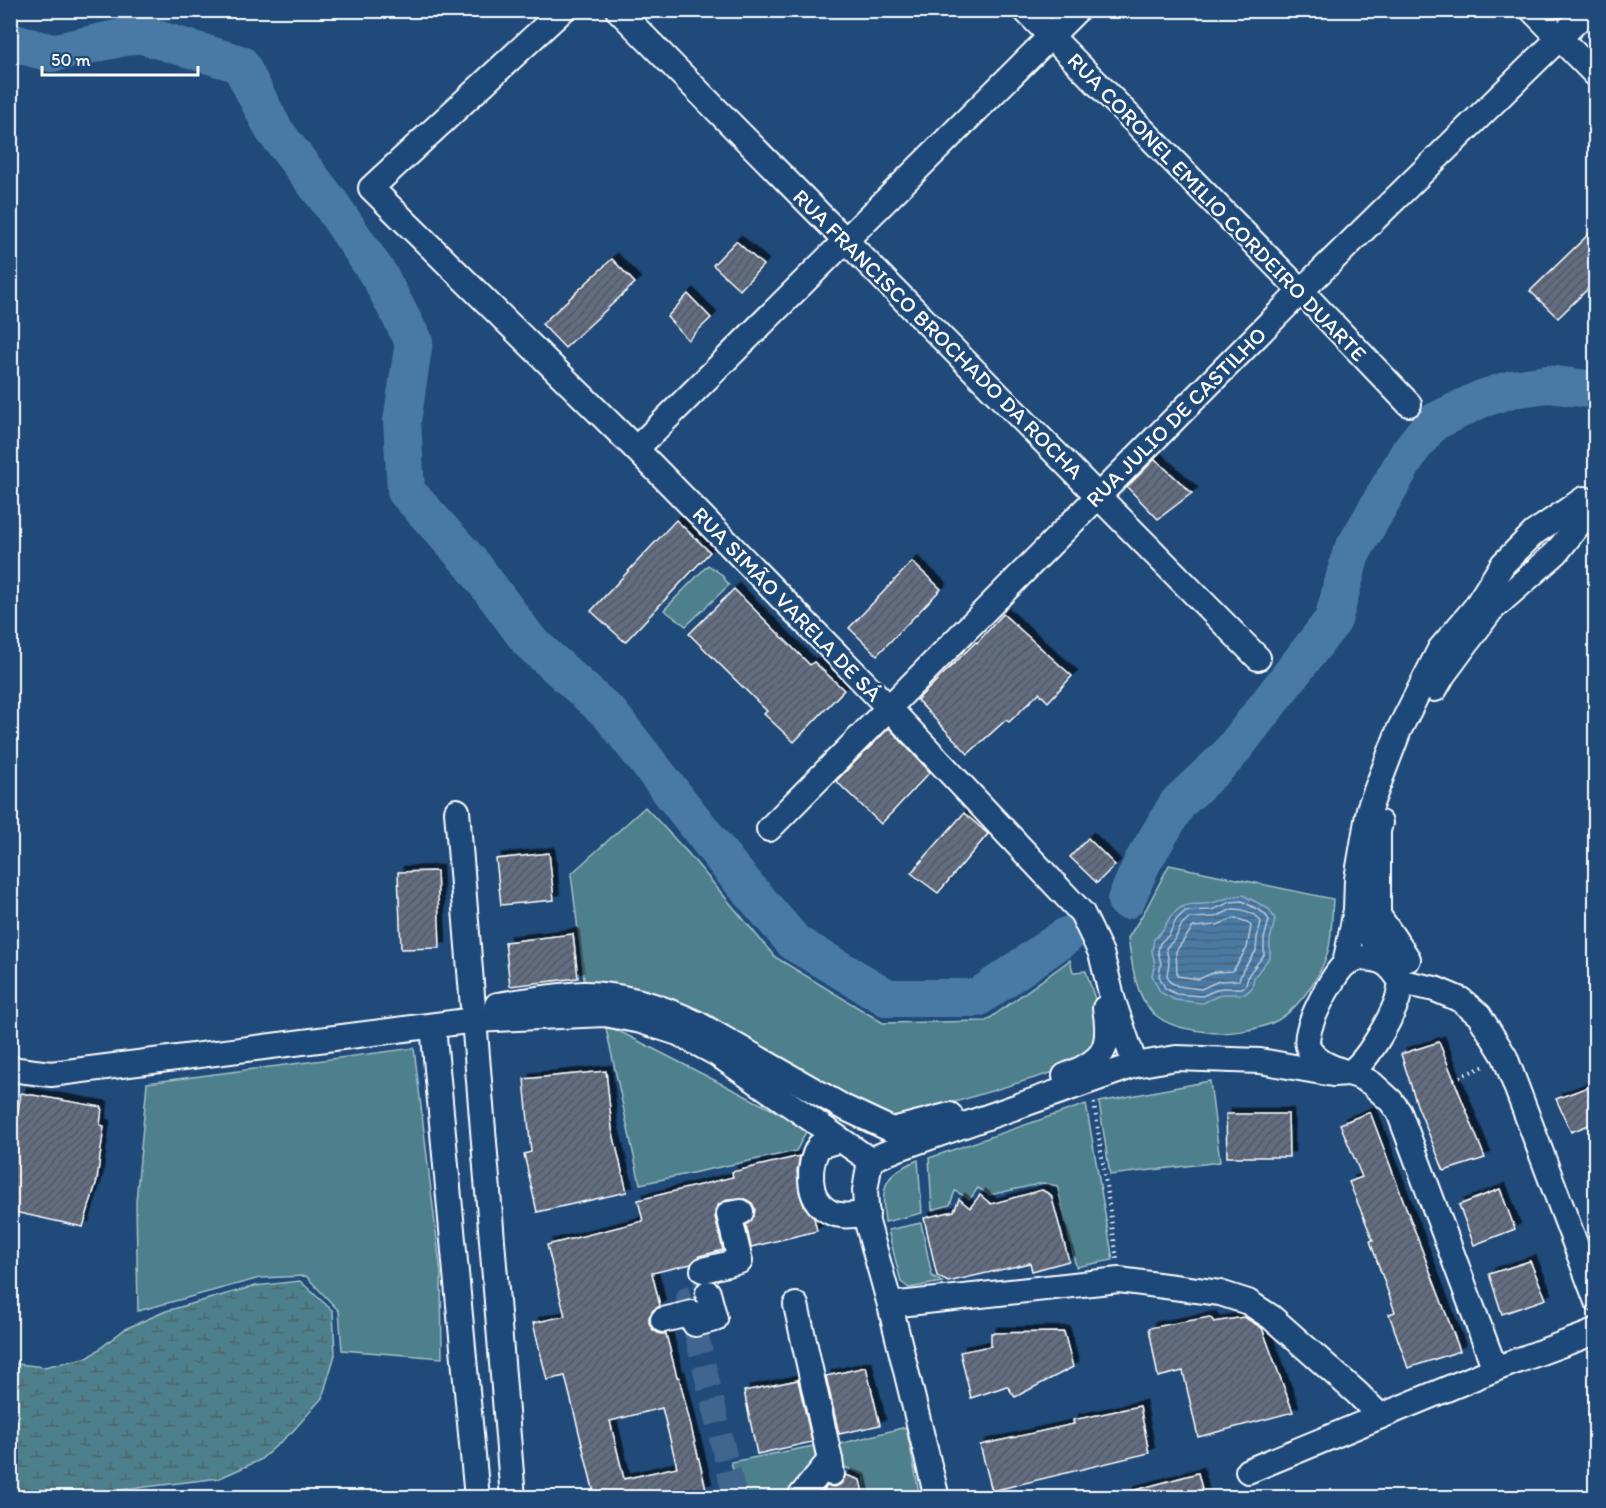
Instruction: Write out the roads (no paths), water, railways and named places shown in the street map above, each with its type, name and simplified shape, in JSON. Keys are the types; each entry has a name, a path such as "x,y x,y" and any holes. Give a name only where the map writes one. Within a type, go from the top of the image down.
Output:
{"street":[{"name":"RUA SIMÃO VARELA DE SÁ","path":"563,10 371,188 636,449 889,708 1082,913 1101,953 1113,1001 1135,1065"},
{"name":"RUA FRANCISCO BROCHADO DA ROCHA","path":"618,10 1258,658"},
{"name":"RUA CORONEL EMILIO CORDEIRO DUARTE","path":"1024,10 1409,404"},
{"path":"636,449 1077,10"},
{"path":"1532,10 1596,75"},
{"name":"RUA JULIO DE CASTILHO","path":"769,829 1301,291 1588,10"},
{"path":"1495,1369 1399,1112 1391,1101 1371,1083 1358,1076 1336,1070 1315,1056 1308,1047 1307,1032 1313,1016 1345,964 1356,910 1357,879 1369,809 1399,730 1440,649 1475,608 1521,573 1548,548 1592,496"},
{"path":"870,1160 1135,1065 1176,1058 1260,1061 1333,1074 1349,1073 1358,1068 1397,1001 1399,968 1378,915 1378,831 1397,762 1443,675 1491,610 1556,553 1592,496"},
{"path":"457,811 513,1497"},
{"path":"1356,910 1399,968"},
{"path":"10,1069 51,1074 83,1071 433,1026 475,1014 584,994 628,999 678,1014 843,1107 892,1130 968,1110 1062,1077 1094,1063 1107,1042 1109,1029 1095,963 1086,942"},
{"path":"1345,964 1358,958 1372,958 1399,968 1461,1000 1479,1015 1505,1058 1596,1299"},
{"path":"475,1014 605,1014 641,1021 678,1033 717,1054 870,1160"},
{"path":"433,1026 477,1497"},
{"path":"1260,1061 1308,1047"},
{"path":"840,1140 819,1146 813,1156 811,1179 818,1202 829,1212 841,1215 867,1213"},
{"path":"870,1160 865,1191 867,1222 890,1305 937,1497"},
{"path":"703,1270 740,1261 729,1214 741,1212"},
{"path":"890,1305 1119,1280 1220,1293 1248,1302 1271,1317 1380,1416"},
{"path":"663,1320 715,1319 708,1293"},
{"path":"796,1305 831,1466 799,1497"},
{"path":"1248,1471 1596,1330"}],"water":[{"path":"1243,895 1269,909 1275,919 1270,940 1270,957 1254,977 1252,988 1245,994 1222,994 1203,1003 1175,1000 1160,992 1152,975 1155,964 1152,952 1154,939 1170,917 1178,909 1187,905 1212,903"}],"waterway":[{"path":"10,42 52,53 139,34 240,64 274,130 328,200 380,277 414,342 402,421 406,491 472,564 530,642 610,714 734,872 795,943 888,998 977,998 1066,936"},
{"path":"1126,900 1142,863 1178,803 1228,756 1333,620 1351,554 1410,451 1432,423 1481,399 1512,389 1548,384 1596,390"}],"tunnel":[{"path":"704,1275 708,1293 688,1298 735,1498"}]}
